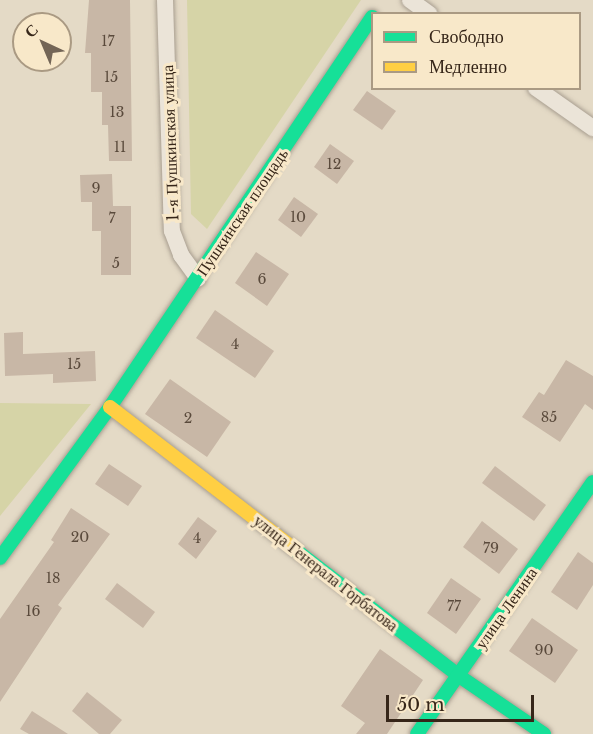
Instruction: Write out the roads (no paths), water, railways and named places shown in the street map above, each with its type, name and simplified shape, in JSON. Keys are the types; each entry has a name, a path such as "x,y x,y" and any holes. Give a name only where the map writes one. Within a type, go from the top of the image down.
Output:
{"main road":[{"name":"Пушкинская площадь","path":"0,558 110,407 371,19"},
{"name":"улица Генерала Горбатова","path":"110,407 459,676 544,734"},
{"name":"улица Ленина","path":"417,734 593,482"}],"street":[{"name":"1-я Пушкинская улица","path":"165,0 172,231 181,255 198,278"},
{"path":"410,0 426,12"},
{"path":"539,90 593,128"}]}
